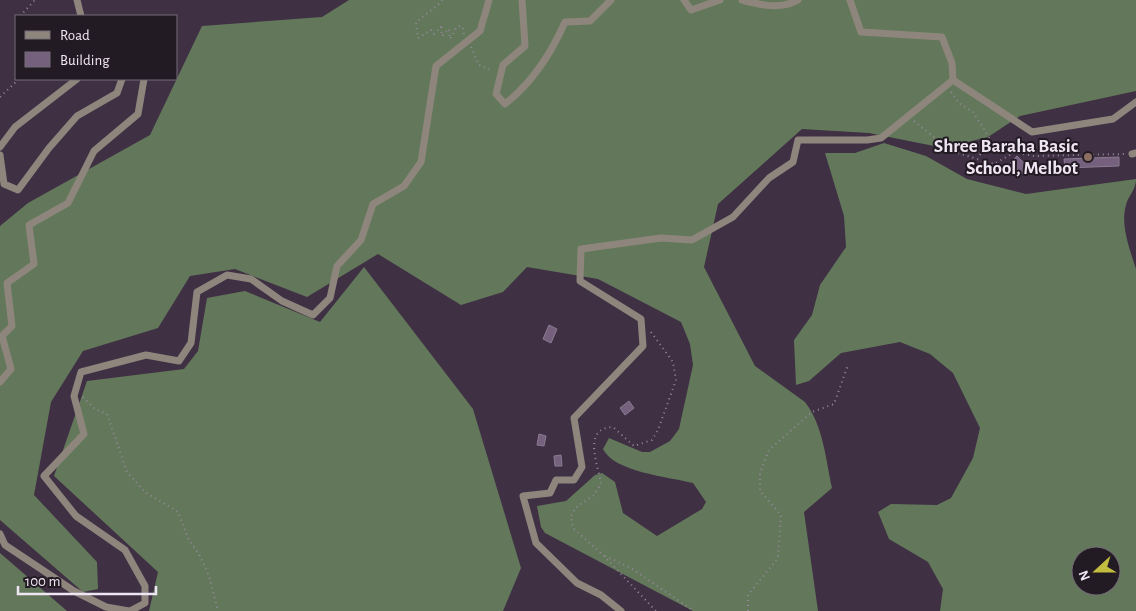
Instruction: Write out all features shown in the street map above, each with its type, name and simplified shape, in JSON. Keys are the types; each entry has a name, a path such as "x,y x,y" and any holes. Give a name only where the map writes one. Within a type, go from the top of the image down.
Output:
{"street":[{"path":"77,0 81,15"},
{"path":"0,534 5,545 74,591 106,607 130,611 145,603 145,586 126,550 76,516 44,476 84,434 74,396 81,372 146,354 179,361 191,343 197,292 227,276 251,279 282,301 314,315 330,298 337,266 361,240 373,204 404,186 421,162 436,66 480,31 489,0"},
{"path":"522,0 525,46 504,66 496,94 505,104 530,82 554,47 565,22 590,21 611,0"},
{"path":"684,0 691,10 720,0"},
{"path":"742,0 766,6 789,5 798,0"},
{"path":"850,0 861,32 942,37 952,63 953,80"},
{"path":"0,147 15,127 76,80"},
{"path":"0,154 2,186 18,190 49,148 76,116 117,93 122,80"},
{"path":"0,382 10,369 2,336 12,326 7,283 34,264 29,225 68,204 94,152 138,114 144,80"},
{"path":"953,80 1032,132 1113,119 1136,102"},
{"path":"621,611 601,595 576,583 536,542 523,496 550,493 556,480 574,480 582,467 574,418 643,346 641,319 580,281 581,249 661,238 692,240 733,217 769,178 793,162 798,140 867,140 881,138 953,80"}],"path":[{"path":"21,15 35,0"},
{"path":"442,0 439,6 426,12 416,23 418,38 430,30 434,34 441,27 442,36 449,29 450,39 456,28 460,26 466,42 474,52 479,65 491,69 500,80"},
{"path":"0,97 18,80"},
{"path":"953,80 951,93 959,102 973,112 990,139 978,159"},
{"path":"908,116 951,151 994,164 1015,152 1034,156 1134,153"},
{"path":"641,319 673,362 676,380 658,430 652,440 634,446 613,427 603,430 596,438 592,448 601,484 594,495 575,508 571,516 573,528 603,555 656,611"},
{"path":"748,611 748,595 778,558 781,516 760,491 760,473 769,450 812,412 834,404 848,365"},
{"path":"76,388 95,409 107,414 127,472 145,492 178,512 188,538 200,556 209,576 218,611"},
{"path":"603,555 631,568 694,611"}],"green space":[{"path":"349,0 1136,0 1136,91 1020,116 988,137 944,148 869,133 802,129 718,204 704,267 755,366 805,402 816,421 823,443 832,488 804,512 818,611 693,611 545,533 541,527 537,506 566,501 595,475 602,473 615,482 623,513 657,536 702,509 706,502 693,483 657,476 630,468 609,457 603,449 609,438 642,452 650,452 670,441 679,429 693,365 690,344 681,322 598,279 527,267 503,292 461,305 378,254 307,297 235,269 190,276 158,328 83,351 51,402 34,495 97,562 98,589 83,592 0,520 0,226 28,203 150,135 176,80 178,80 202,26 322,17"},
{"path":"884,143 926,156 967,179 1026,194 1136,179 1135,186 1126,205 1124,221 1126,237 1136,269 1136,611 940,611 943,589 928,562 889,539 878,512 891,504 937,505 951,498 973,458 980,428 953,373 930,354 900,342 841,353 809,381 796,385 794,340 812,315 820,285 846,247 844,216 825,153 855,153"},
{"path":"364,267 473,409 521,568 503,611 149,611 158,572 54,476 87,381 184,369 198,351 207,298 245,291 320,322"},
{"path":"0,553 67,611 0,611"}],"building":[{"path":"1017,156 1029,168 1022,174 1010,163"},
{"path":"1119,157 1119,166 1065,168 1064,159"},
{"path":"549,325 557,329 551,343 543,339"},
{"path":"629,401 634,408 625,415 620,408"},
{"path":"539,434 546,436 544,446 537,445"},
{"path":"561,455 562,466 555,466 554,456"}],"place":[{"name":"Shree Baraha Basic School, Melbot","path":"1088,157"}]}
